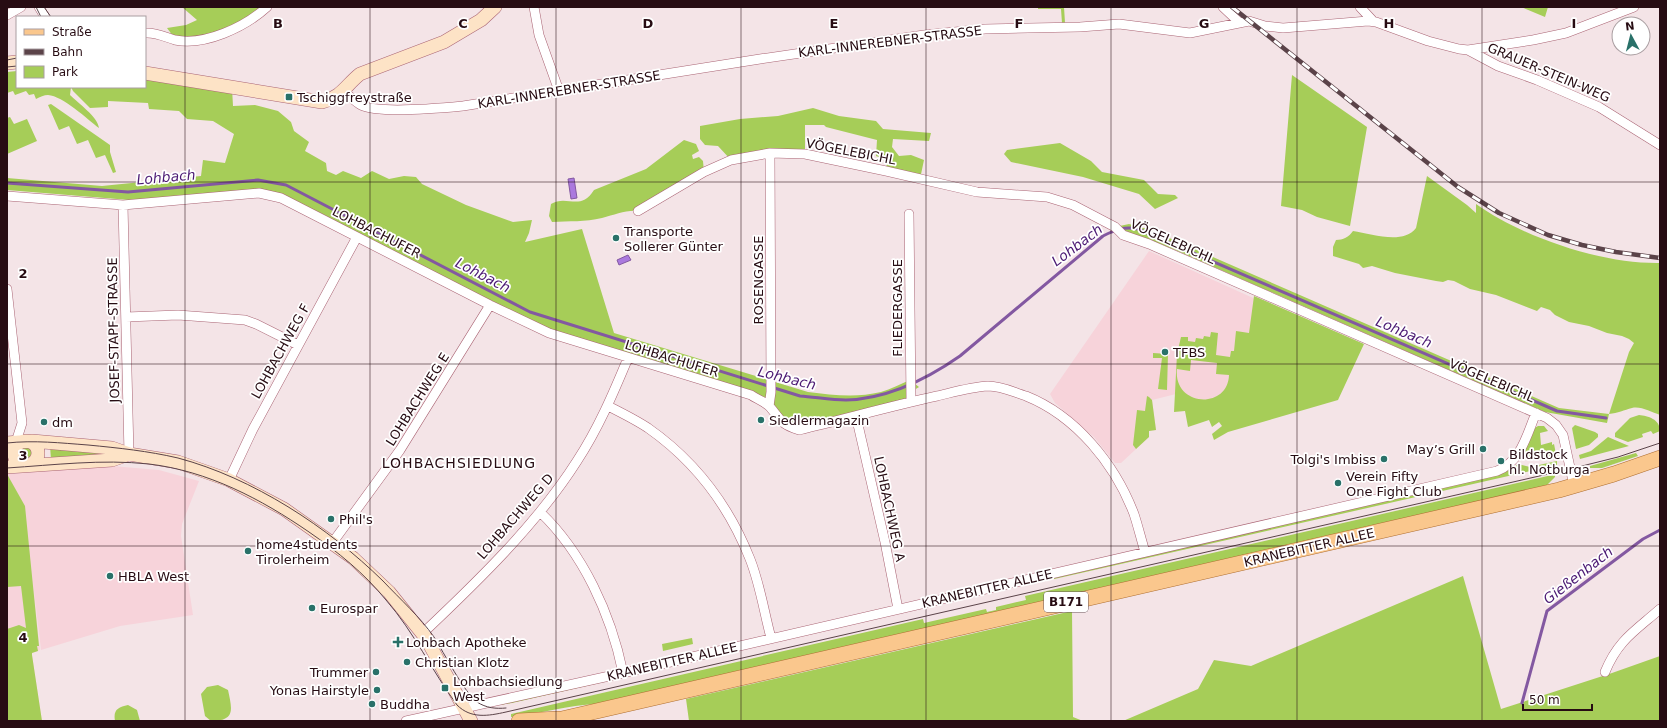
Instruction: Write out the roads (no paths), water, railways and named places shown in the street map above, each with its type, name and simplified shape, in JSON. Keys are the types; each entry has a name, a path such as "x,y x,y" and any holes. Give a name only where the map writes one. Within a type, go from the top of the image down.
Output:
{"main road":[{"name":"KRANEBITTER ALLEE","path":"519,721 555,720 1574,486 1660,458"}],"street":[{"path":"7,15 21,7"},
{"path":"39,7 44,16"},
{"path":"146,33 151,32 176,40 194,41 212,38 231,30 267,7"},
{"path":"146,73 322,102 332,99 344,92 353,80 360,74 444,42 481,20 495,7"},
{"path":"534,7 539,35 559,91"},
{"path":"1223,7 1240,22"},
{"path":"1360,7 1373,21"},
{"name":"KARL-INNEREBNER-STRASSE","path":"344,92 360,105 374,109 463,106 760,59 932,34 985,29 1080,27 1113,24 1190,32 1204,31 1249,21 1265,26 1283,28 1344,22 1373,21 1428,41 1468,50 1533,40 1566,33 1634,7"},
{"name":"GRAUER-STEIN-WEG","path":"1468,50 1498,66 1598,106 1660,145"},
{"name":"VÖGELEBICHL","path":"638,211 704,172 731,160 770,153 805,154 977,192 1047,197 1073,205 1115,227 1123,235 1149,244 1536,413 1553,422 1561,430 1574,486"},
{"name":"ROSENGASSE","path":"769,406 771,392 770,153"},
{"name":"LOHBACHUFER","path":"7,196 123,205 259,193 270,194 281,198 490,305 549,333 751,395 769,406 776,417 787,426 799,430 856,416 911,397 989,386 1003,388 1041,402 1064,418 1084,435 1114,474 1134,514 1145,552"},
{"name":"JOSEF-STAPF-STRASSE","path":"123,205 129,454"},
{"name":"FLIEDERGASSE","path":"909,214 911,397"},
{"name":"LOHBACHWEG F","path":"229,480 253,429 357,237"},
{"path":"7,289 22,423 21,443 15,459 21,464 33,464 38,457 38,450 21,443"},
{"name":"LOHBACHWEG E","path":"333,542 400,450 490,305"},
{"path":"126,317 178,316 245,320 298,345"},
{"name":"LOHBACHWEG D","path":"423,633 489,568 540,512 576,462 608,406 628,358"},
{"path":"608,406 648,428 688,462 708,483 730,516 750,559 771,638"},
{"name":"KRANEBITTER ALLEE","path":"406,721 623,673 1503,469 1512,463 1518,454 1536,413"},
{"name":"LOHBACHWEG A","path":"856,416 885,542 898,609"},
{"path":"21,443 22,423"},
{"path":"21,443 112,448 129,454 178,462 229,480 284,508 333,542 377,579 423,633 471,721"},
{"path":"7,467 112,460 129,454"},
{"path":"540,512 552,523 573,552 596,590 616,642 623,673"},
{"path":"1605,672 1612,656 1622,641 1660,609"}],"waterway":[{"name":"Lohbach","path":"7,183 128,192 258,180 286,185 530,312 800,396 840,400 862,399 877,396 892,392 921,380 960,356 1103,236 1120,229 1133,228 1557,411 1606,418"},
{"name":"Gießenbach","path":"1522,703 1547,611 1643,539 1660,530"}],"tram line":[{"path":"36,7 40,16"},
{"path":"44,7 50,16"},
{"path":"7,60 16,58"},
{"path":"7,67 16,66"},
{"path":"7,443 37,442 88,445 133,450 178,458 234,478 261,491 314,524 338,542 383,581 416,615 434,637 460,681 477,702 491,708 506,708"},
{"path":"7,468 96,462 149,464 192,473 233,488 253,498 272,508 309,532 360,572 378,590 396,612 457,705 468,713 493,715 1570,469 1618,457 1660,443"}],"railway":[{"path":"1232,7 1458,187 1499,213 1548,235 1582,245 1616,252 1660,258"}],"place":[{"name":"Tschiggfreystraße","path":"289,97"},
{"name":"Transporte Sollerer Günter","path":"616,238"},
{"name":"TFBS","path":"1165,352"},
{"name":"Siedlermagazin","path":"761,420"},
{"name":"dm","path":"44,422"},
{"name":"May’s Grill","path":"1483,449"},
{"name":"Tolgi's Imbiss","path":"1384,459"},
{"name":"Bildstock hl. Notburga","path":"1501,461"},
{"name":"Verein Fifty One Fight Club","path":"1338,483"},
{"name":"Phil's","path":"331,519"},
{"name":"home4students Tirolerheim","path":"248,551"},
{"name":"HBLA West","path":"110,576"},
{"name":"Eurospar","path":"312,608"},
{"name":"Lohbach Apotheke","path":"398,642"},
{"name":"Christian Klotz","path":"407,662"},
{"name":"Trummer","path":"376,672"},
{"name":"Lohbachsiedlung West","path":"445,688"},
{"name":"Yonas Hairstyle","path":"377,690"},
{"name":"Buddha","path":"372,704"}],"district":[{"name":"LOHBACHSIEDLUNG","path":"459,463"}]}
